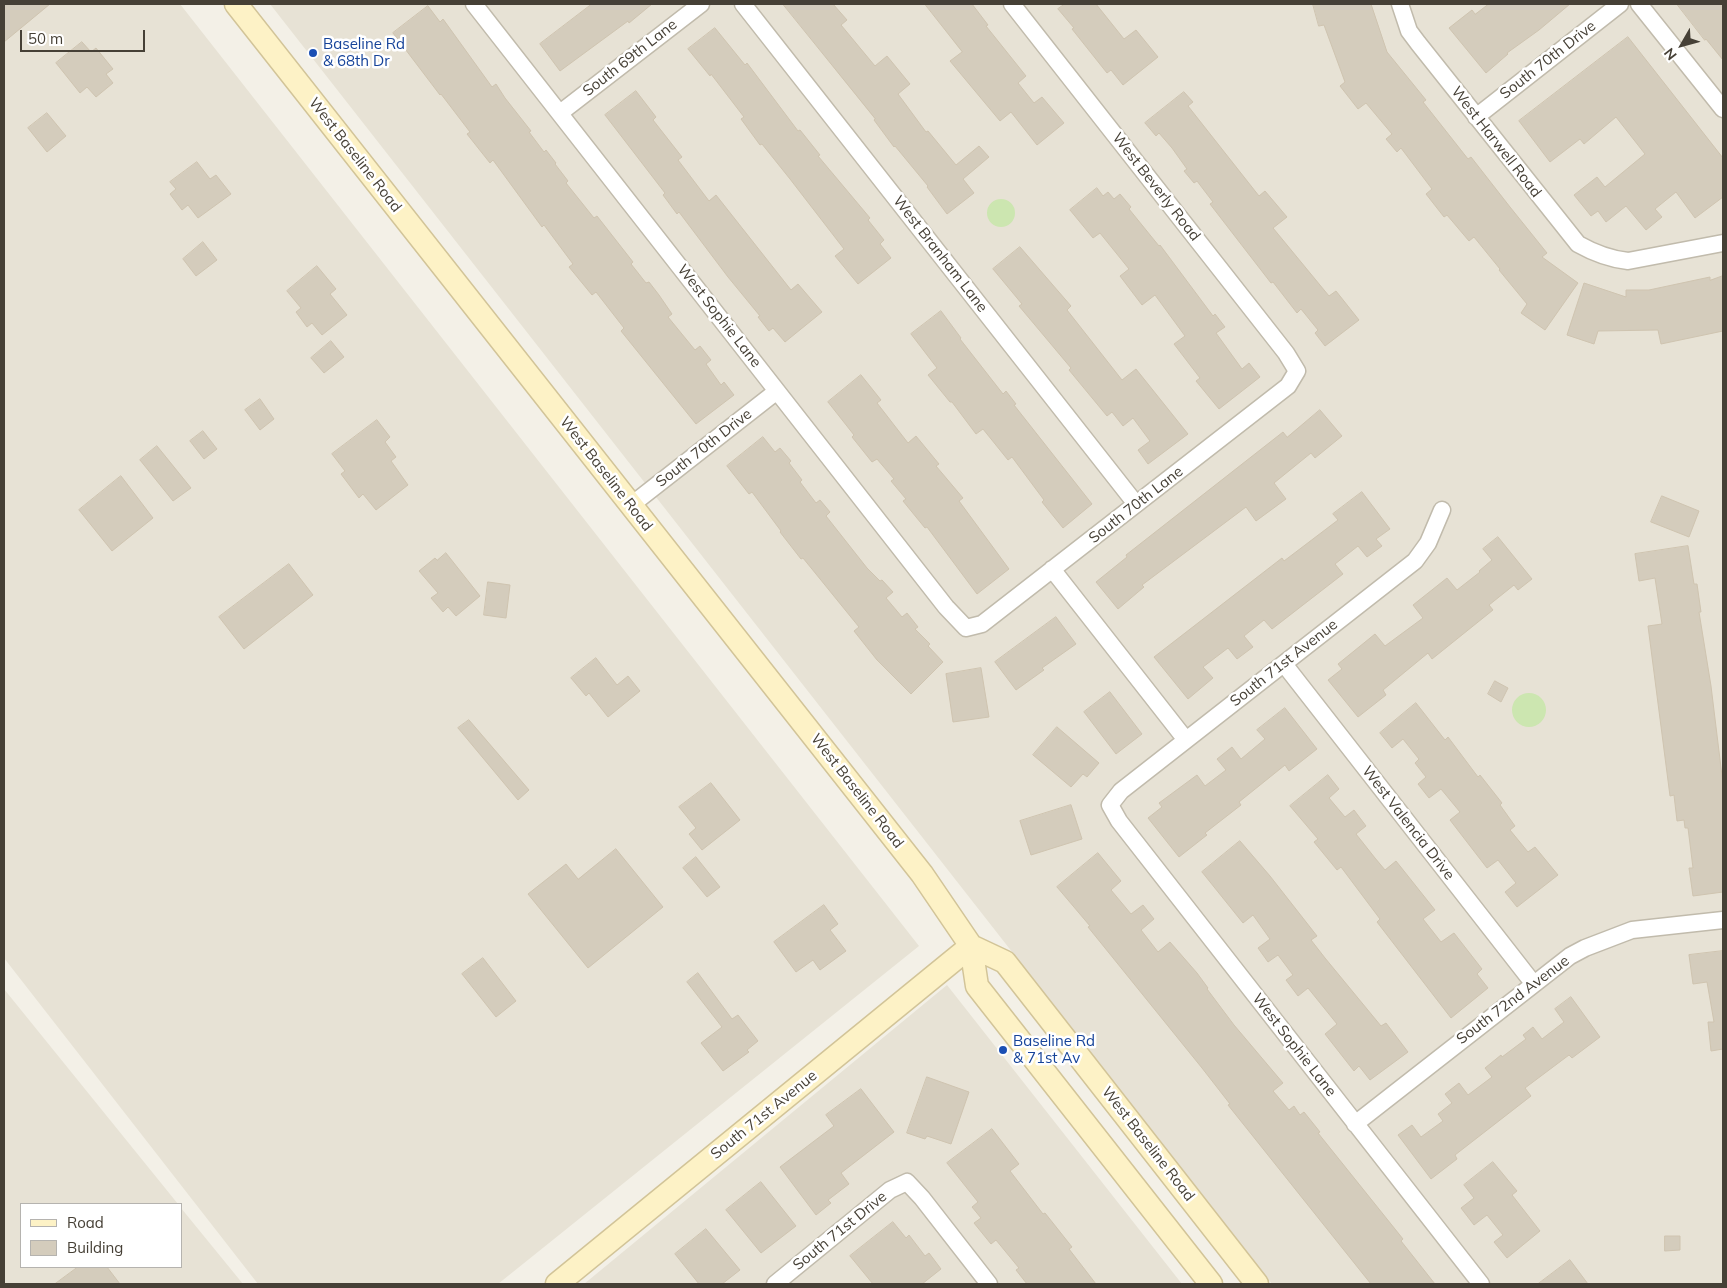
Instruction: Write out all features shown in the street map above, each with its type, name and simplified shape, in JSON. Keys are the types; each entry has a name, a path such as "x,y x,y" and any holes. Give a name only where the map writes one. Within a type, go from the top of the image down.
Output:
{"main road":[{"name":"West Baseline Road","path":"236,4 630,506 919,870 972,946 977,986 1211,1284"},
{"name":"West Baseline Road","path":"972,946 1005,962 1257,1284"},
{"name":"South 71st Avenue","path":"561,1283 972,946"}],"street":[{"name":"West Sophie Lane","path":"474,4 940,599 966,628"},
{"name":"South 69th Lane","path":"560,113 701,4"},
{"name":"West Branham Lane","path":"743,4 1136,504"},
{"name":"West Beverly Road","path":"1012,4 1286,353 1298,371"},
{"name":"West Harwell Road","path":"1400,4 1408,31 1578,244 1595,253 1613,259 1635,260 1723,244"},
{"name":"South 70th Drive","path":"1476,117 1620,4"},
{"path":"1639,4 1723,109"},
{"name":"South 70th Lane","path":"966,628 982,624 1288,386 1298,371"},
{"name":"South 70th Drive","path":"630,506 777,391"},
{"name":"South 71st Avenue","path":"1110,805 1121,791 1415,561 1428,543 1442,510"},
{"path":"1052,569 1186,740"},
{"name":"West Valencia Drive","path":"1284,664 1533,983"},
{"name":"West Sophie Lane","path":"1110,805 1118,821 1481,1284"},
{"name":"South 72nd Avenue","path":"1355,1124 1533,983 1570,956 1632,930 1723,920"},
{"name":"South 71st Drive","path":"775,1284 890,1190 907,1182 922,1198 989,1284"}],"shaded area":[{"path":"4,4 180,4 919,946 498,1284 258,1284 4,958"},
{"path":"270,4 1723,4 1723,1284 1272,1284"},
{"path":"947,985 1182,1284 584,1284"},
{"path":"4,989 177,1203 20,1203 20,1268 182,1268 182,1209 243,1284 4,1284"}],"green space":[{"path":"1001,199 1011,203 1015,213 1011,223 1001,227 991,223 987,213 991,203"},
{"path":"1529,693 1536,694 1541,698 1545,703 1545,717 1541,722 1536,726 1529,727 1522,726 1517,722 1513,717 1512,710 1513,703 1517,698 1522,694"}],"building":[{"path":"4,4 50,4 4,42"},
{"path":"592,4 652,4 629,23 628,21 560,71 540,44"},
{"path":"783,4 833,4 847,20 841,25 875,66 887,56 910,84 898,94 926,132 928,131 956,165 979,146 989,157 963,179 974,193 947,214 928,186 894,147 875,119"},
{"path":"925,4 972,4 988,25 986,26 1026,76 1018,83 1034,103 1042,97 1064,123 1037,145 1011,112 1000,121 950,61 962,52"},
{"path":"1065,4 1096,4 1124,39 1136,30 1158,57 1123,85 1111,70 1107,73 1072,29 1074,28 1058,9"},
{"path":"1313,4 1371,4 1387,52 1426,100 1423,102 1468,159 1471,157 1547,253 1542,257 1578,283 1545,330 1521,313 1527,304 1474,237 1469,241 1447,215 1444,217 1426,194 1432,189 1401,148 1397,152 1386,139 1392,134 1366,103 1358,109 1340,86 1345,82 1324,25 1319,26"},
{"path":"1489,4 1570,4 1507,53 1486,73 1449,28 1472,10 1475,14"},
{"path":"1677,4 1723,4 1723,60 1705,40"},
{"path":"428,6 440,22 443,19 492,87 496,84 544,152 546,150 556,163 568,181 566,183 594,218 597,216 633,262 631,264 646,283 649,282 659,295 672,314 668,317 695,350 700,346 711,360 706,364 721,385 724,382 734,395 696,424 621,331 624,328 596,292 592,295 569,267 573,264 544,225 542,227 493,160 490,163 467,134 470,132 393,33"},
{"path":"715,28 745,65 747,63 798,131 800,130 820,155 818,156 870,218 868,220 884,240 880,244 891,258 858,284 835,256 844,249 762,144 760,145 741,119 744,117 711,74 710,76 688,49"},
{"path":"1628,37 1723,158 1723,197 1695,218 1676,192 1655,209 1662,217 1646,230 1626,206 1606,222 1598,211 1591,216 1574,195 1597,177 1605,187 1645,154 1616,117 1584,144 1580,139 1550,162 1519,121"},
{"path":"82,42 91,52 96,48 113,69 106,74 113,83 96,97 87,87 80,93 56,63"},
{"path":"636,91 656,117 653,120 682,157 678,160 709,201 716,195 791,290 798,284 822,312 785,342 773,328 769,331 758,317 760,316 679,212 677,214 663,195 665,193 605,115"},
{"path":"1184,92 1193,102 1188,106 1259,196 1265,191 1287,217 1273,228 1329,296 1336,291 1359,320 1325,346 1315,333 1318,330 1301,309 1297,313 1273,282 1271,283 1210,204 1213,202 1197,181 1194,183 1184,171 1187,169 1172,148 1159,133 1156,136 1145,123"},
{"path":"47,113 66,136 47,152 28,128"},
{"path":"197,162 210,179 216,175 231,194 198,218 188,205 182,210 170,194 176,189 170,182"},
{"path":"1097,188 1103,196 1108,192 1114,199 1120,194 1131,207 1129,209 1160,245 1213,316 1215,314 1225,327 1216,333 1242,369 1249,363 1260,377 1219,409 1196,381 1200,378 1174,344 1185,336 1155,295 1142,305 1120,276 1129,269 1100,233 1093,238 1070,210"},
{"path":"203,242 217,260 196,276 183,259"},
{"path":"1020,247 1071,306 1067,310 1122,380 1136,369 1188,434 1148,464 1138,450 1150,441 1133,418 1123,426 1112,412 1107,416 1069,370 1071,368 1019,306 1022,304 993,269"},
{"path":"317,266 336,289 330,294 347,315 322,335 312,323 307,327 296,312 301,308 287,291"},
{"path":"1723,276 1723,331 1661,344 1658,330 1598,331 1594,344 1567,335 1584,283 1626,297 1626,290 1649,290 1710,277 1710,280"},
{"path":"941,311 960,339 1003,394 1006,391 1016,404 1014,405 1092,504 1063,528 1042,502 1044,500 1012,457 1008,460 983,429 976,434 952,402 928,375 937,368 911,334"},
{"path":"331,341 344,357 324,373 311,358"},
{"path":"861,375 881,400 877,403 908,443 916,436 939,464 936,466 963,498 959,501 1009,569 977,594 927,527 925,528 903,501 906,499 891,481 894,479 877,459 872,462 828,402"},
{"path":"260,399 274,419 260,430 245,410"},
{"path":"1320,410 1342,436 1315,458 1311,453 1274,483 1286,499 1256,521 1246,507 1142,585 1144,587 1118,609 1096,582 1127,557 1126,555 1283,432 1287,437"},
{"path":"377,420 390,437 385,442 396,457 391,461 408,485 376,510 363,494 359,498 341,474 345,471 332,454"},
{"path":"203,431 217,449 204,459 190,441"},
{"path":"763,437 775,452 780,448 791,461 789,463 802,480 800,482 816,503 820,500 830,512 826,516 867,568 893,592 886,598 902,617 907,613 918,627 915,629 930,644 928,646 943,662 911,694 877,660 854,631 859,627 803,558 801,559 752,492 749,494 727,466"},
{"path":"157,446 191,488 173,501 140,460"},
{"path":"121,476 153,518 112,551 79,510"},
{"path":"1362,492 1390,529 1376,539 1382,546 1367,557 1358,546 1335,564 1343,574 1272,629 1264,620 1244,636 1253,647 1237,659 1228,648 1203,667 1213,678 1188,699 1154,657 1282,558 1284,561 1338,520 1333,514"},
{"path":"1662,496 1699,511 1689,537 1651,522"},
{"path":"1498,537 1532,579 1518,590 1514,585 1489,605 1493,610 1432,659 1428,653 1383,690 1386,695 1358,717 1328,680 1342,669 1338,664 1375,634 1385,646 1423,618 1413,605 1447,578 1457,590 1480,572 1492,560 1483,549"},
{"path":"1688,546 1694,584 1697,584 1701,612 1699,612 1711,686 1723,784 1723,892 1693,896 1689,868 1693,868 1688,828 1685,828 1684,820 1677,821 1674,795 1670,796 1648,626 1662,624 1655,578 1639,581 1635,554"},
{"path":"446,553 480,596 456,616 448,607 443,612 431,598 438,593 419,571 435,558 437,560"},
{"path":"289,564 313,595 244,649 219,617"},
{"path":"488,582 510,585 506,618 484,615"},
{"path":"1056,617 1076,644 1042,668 1044,670 1016,690 995,662"},
{"path":"596,658 617,685 628,676 640,691 608,717 589,693 586,696 571,678"},
{"path":"981,668 989,717 953,722 946,674"},
{"path":"1495,681 1508,688 1501,702 1488,694"},
{"path":"1110,692 1142,734 1116,754 1084,712"},
{"path":"1416,703 1445,740 1448,737 1478,777 1480,775 1502,803 1500,805 1515,826 1510,830 1528,852 1535,847 1558,875 1517,907 1505,892 1516,883 1498,860 1487,868 1450,820 1460,812 1441,789 1429,798 1418,784 1426,777 1415,763 1419,759 1403,739 1392,748 1380,733"},
{"path":"1285,708 1317,749 1289,771 1285,765 1239,802 1241,805 1205,833 1207,835 1179,857 1148,818 1162,807 1159,803 1197,775 1205,786 1226,770 1217,759 1232,747 1241,759 1265,739 1257,730"},
{"path":"469,720 529,790 518,800 458,728"},
{"path":"1057,727 1099,763 1087,777 1083,774 1071,787 1033,755"},
{"path":"1328,775 1339,789 1329,798 1345,817 1354,810 1366,826 1356,834 1375,858 1385,870 1396,861 1435,910 1423,919 1441,942 1454,933 1482,969 1477,974 1488,988 1451,1018 1377,922 1380,919 1341,867 1337,870 1314,842 1318,839 1290,806"},
{"path":"711,783 740,820 702,850 689,834 696,828 679,807"},
{"path":"1071,805 1082,839 1031,855 1020,821"},
{"path":"1240,841 1317,936 1311,940 1325,958 1381,1026 1386,1023 1408,1052 1370,1080 1359,1066 1354,1071 1325,1034 1337,1024 1308,988 1298,996 1286,980 1293,975 1278,955 1268,962 1258,948 1270,939 1253,915 1243,923 1202,872"},
{"path":"616,849 663,907 588,968 528,894 566,864 578,879"},
{"path":"1098,853 1121,881 1111,890 1131,914 1143,905 1154,919 1141,930 1158,952 1170,942 1197,973 1234,1025 1283,1083 1273,1091 1289,1110 1294,1106 1300,1115 1304,1112 1320,1132 1318,1133 1403,1239 1401,1241 1435,1284 1371,1284 1228,1105 1230,1104 1202,1068 1088,927 1090,926 1057,887"},
{"path":"696,857 720,887 707,897 683,868"},
{"path":"824,905 838,924 830,930 846,951 820,970 813,960 796,972 774,942"},
{"path":"1723,951 1723,1049 1711,1051 1708,1022 1714,1022 1707,982 1693,984 1689,955"},
{"path":"483,958 516,1001 496,1017 462,974"},
{"path":"698,973 732,1019 738,1015 758,1041 747,1050 749,1052 723,1071 701,1043 722,1027 687,982"},
{"path":"1571,997 1600,1037 1572,1058 1569,1055 1525,1088 1531,1096 1455,1155 1457,1159 1431,1179 1398,1135 1412,1125 1421,1137 1443,1121 1438,1114 1452,1103 1445,1094 1459,1083 1468,1095 1492,1077 1485,1068 1526,1039 1523,1035 1533,1027 1542,1039 1564,1022 1555,1009"},
{"path":"927,1077 969,1092 951,1144 927,1136 925,1139 907,1133"},
{"path":"861,1089 894,1132 841,1173 849,1184 828,1200 831,1203 816,1215 780,1167 834,1126 826,1115"},
{"path":"992,1129 1019,1164 1010,1171 1043,1214 1045,1213 1072,1247 1069,1249 1096,1284 1027,1284 1016,1270 1019,1268 996,1240 991,1244 974,1223 981,1218 972,1207 978,1202 947,1163"},
{"path":"1493,1162 1517,1191 1512,1195 1540,1231 1507,1258 1494,1242 1503,1235 1487,1215 1474,1225 1461,1208 1474,1198 1464,1185"},
{"path":"761,1182 796,1226 761,1253 726,1210"},
{"path":"893,1222 906,1238 909,1235 925,1256 929,1253 941,1269 922,1284 873,1284 850,1256"},
{"path":"706,1229 740,1270 722,1284 699,1284 675,1254"},
{"path":"1665,1236 1680,1236 1680,1250 1665,1251"},
{"path":"1570,1260 1588,1284 1538,1284"},
{"path":"77,1268 108,1268 120,1284 55,1284"}],"place":[{"name":"Baseline Rd & 68th Dr","path":"313,53"},
{"name":"Baseline Rd & 71st Av","path":"1003,1050"}]}
